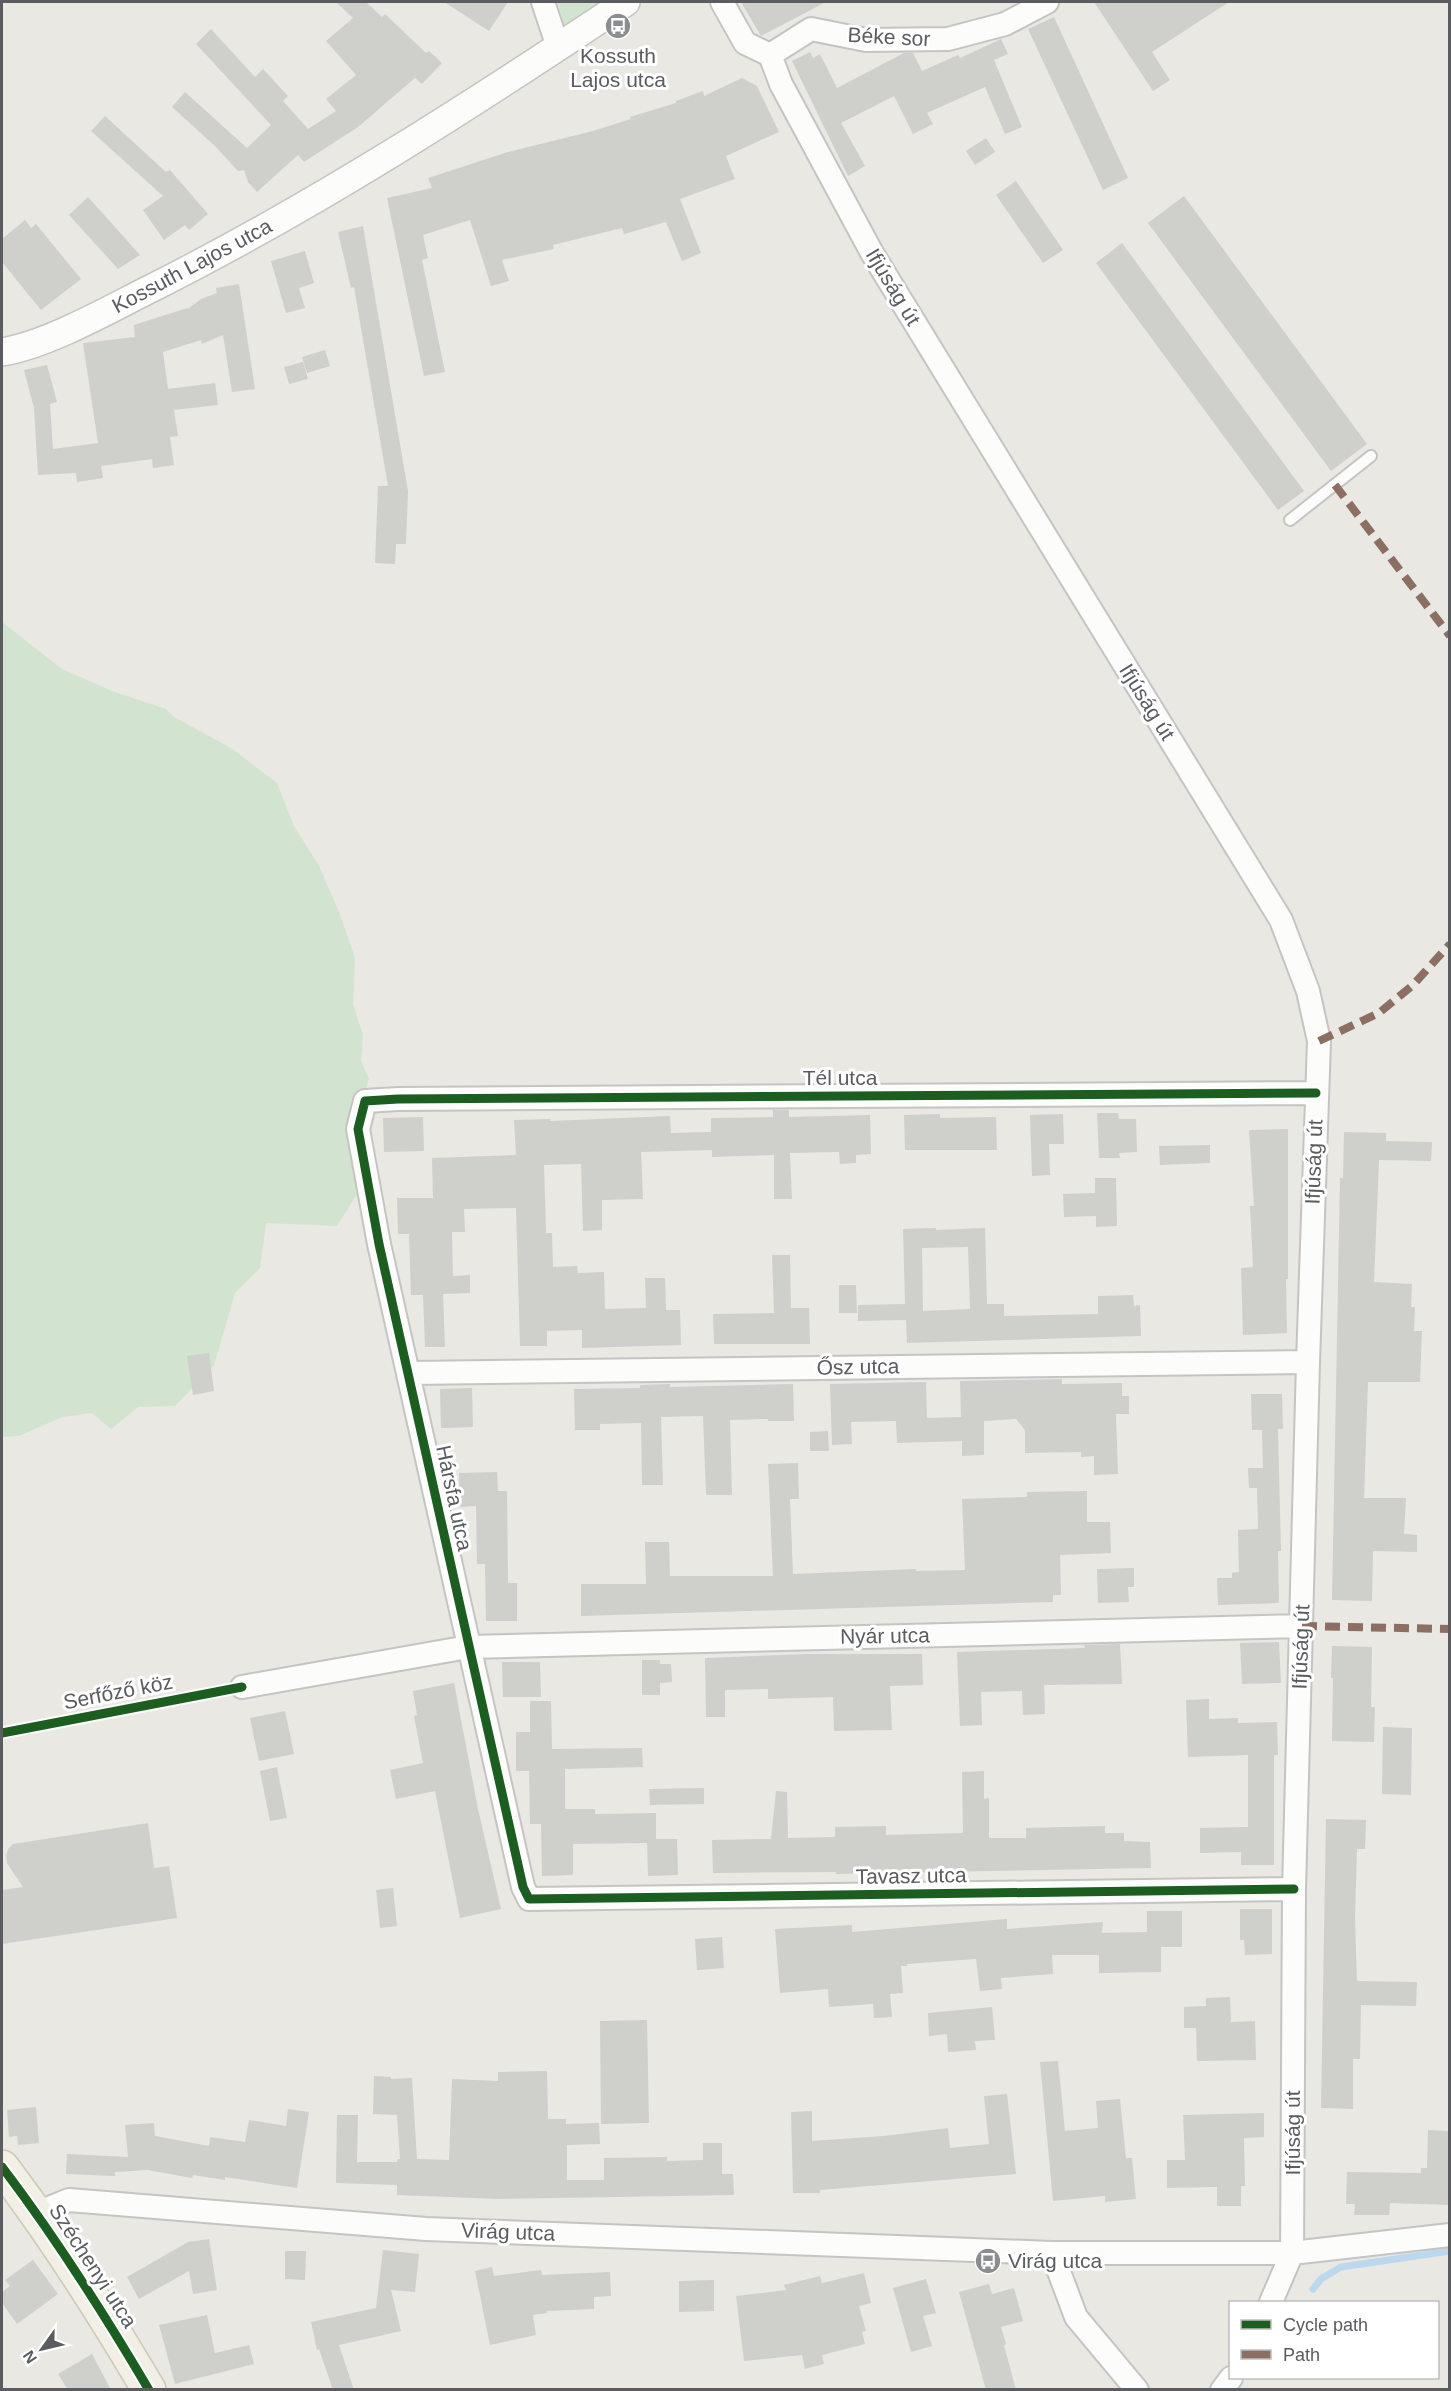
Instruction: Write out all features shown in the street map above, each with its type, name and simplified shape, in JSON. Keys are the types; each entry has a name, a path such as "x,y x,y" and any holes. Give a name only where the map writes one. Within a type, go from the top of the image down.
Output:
{"main road":[{"name":"Széchenyi utca","path":"2,2167 74,2267 149,2390"}],"street":[{"path":"543,2 558,47"},
{"name":"Kossuth Lajos utca","path":"2,351 43,339 96,316 249,237 316,198 626,2"},
{"path":"722,2 745,44 770,55"},
{"name":"Béke sor","path":"770,55 811,29 866,40 948,39 1005,24 1047,2"},
{"name":"Ifjúság út","path":"770,55 781,84 872,253 1281,920 1308,991 1319,1041 1294,1888 1292,2253 1271,2301"},
{"name":"Tél utca","path":"364,1101 1316,1093"},
{"name":"Hársfa utca","path":"364,1101 358,1129 379,1244 468,1647 523,1887 529,1899"},
{"name":"Ősz utca","path":"409,1373 1308,1362"},
{"name":"Nyár utca","path":"468,1647 1302,1626"},
{"path":"242,1688 468,1647"},
{"name":"Tavasz utca","path":"529,1899 1294,1888"},
{"name":"Virág utca","path":"37,2213 69,2200 426,2229 1052,2253 1292,2253 1449,2235"},
{"path":"1052,2253 1076,2317 1137,2390"}],"lane":[{"path":"1290,520 1371,456"}],"green space":[{"path":"558,2 608,2 565,29"},
{"path":"2,622 62,669 112,691 166,709 174,717 231,748 277,783 294,826 319,866 339,912 355,958 353,1004 363,1035 361,1061 369,1079 358,1111 359,1191 337,1226 266,1223 260,1268 235,1293 214,1365 175,1406 138,1407 111,1429 92,1413 62,1417 19,1436 2,1437"}],"building":[{"path":"336,2 366,2 382,17 385,14 426,53 429,51 442,63 422,84 415,78 358,127 304,162 298,155 257,192 248,182 244,170 238,171 215,146 172,107 185,92 247,148 271,125 196,44 211,29 255,77 263,69 288,96 283,101 308,129 336,111 326,99 356,75 326,41 353,18"},
{"path":"444,2 508,2 489,31"},
{"path":"741,2 826,2 761,36"},
{"path":"1094,2 1229,2 1152,52 1170,80 1153,91"},
{"path":"1054,17 1128,178 1103,190 1028,29"},
{"path":"1001,39 1008,54 994,60 1022,127 1005,134 985,87 927,113 933,124 913,134 894,96 841,123 865,166 848,176 792,61 810,52 813,58 820,54 837,88 904,53 913,53 922,71 958,55 960,58"},
{"path":"742,78 757,86 779,132 726,156 735,179 680,199 701,253 682,261 666,222 624,234 622,228 553,245 554,249 502,260 509,281 491,286 470,220 423,235 428,258 422,260 445,372 424,376 387,198 432,188 428,178 508,152 631,119 630,117 676,103 676,101 703,91 704,96"},
{"path":"105,116 166,172 170,170 208,214 189,230 185,225 164,240 143,210 163,196 91,131"},
{"path":"986,138 995,152 975,165 966,151"},
{"path":"1016,181 1063,250 1043,263 996,195"},
{"path":"1184,196 1367,444 1331,471 1148,223"},
{"path":"88,197 140,255 118,269 69,215"},
{"path":"25,220 31,228 36,224 81,279 41,310 2,262 2,239"},
{"path":"363,226 408,491 406,544 396,544 395,564 375,563 378,486 388,486 354,287 351,288 338,232"},
{"path":"1122,243 1304,491 1278,510 1096,263"},
{"path":"305,251 314,283 299,288 305,308 286,313 271,261"},
{"path":"239,284 255,389 232,392 223,335 202,344 201,340 163,352 168,389 215,383 218,405 174,410 178,436 170,437 174,465 153,468 152,459 101,466 103,478 77,482 76,473 38,475 34,408 24,370 47,365 57,402 50,404 53,449 98,443 83,343 135,337 134,325 188,309 201,299 217,293 216,288"},
{"path":"325,350 330,366 307,373 302,357"},
{"path":"303,362 308,379 289,384 284,367"},
{"path":"773,1110 789,1110 789,1117 870,1115 871,1154 856,1155 856,1163 840,1164 839,1152 790,1153 792,1199 774,1199 774,1155 712,1157 712,1150 641,1152 643,1199 602,1200 602,1230 583,1231 581,1164 544,1165 546,1233 552,1233 553,1267 577,1266 578,1273 604,1272 605,1309 646,1308 645,1278 665,1278 666,1310 680,1310 681,1345 582,1348 582,1330 547,1331 547,1346 520,1346 516,1208 464,1209 465,1232 452,1232 453,1276 470,1275 470,1293 443,1294 445,1347 425,1347 423,1295 411,1295 409,1234 398,1234 397,1198 433,1198 432,1158 516,1155 514,1120 550,1119 550,1121 670,1116 671,1133 711,1132 711,1118 773,1117"},
{"path":"1097,1113 1118,1113 1119,1119 1136,1119 1137,1152 1119,1153 1120,1158 1099,1158"},
{"path":"940,1114 940,1118 996,1117 997,1150 905,1150 904,1115"},
{"path":"1063,1114 1064,1144 1049,1144 1050,1175 1032,1176 1030,1115"},
{"path":"423,1117 424,1151 384,1152 383,1118"},
{"path":"1288,1129 1287,1333 1243,1335 1241,1268 1253,1267 1250,1206 1254,1206 1249,1130"},
{"path":"1344,1132 1386,1133 1386,1141 1432,1142 1431,1161 1379,1160 1374,1282 1412,1284 1411,1307 1415,1307 1414,1331 1422,1331 1420,1382 1368,1382 1364,1498 1406,1498 1404,1534 1417,1535 1417,1552 1373,1551 1372,1601 1332,1600 1340,1178 1343,1178"},
{"path":"1210,1145 1210,1163 1160,1165 1159,1146"},
{"path":"1095,1178 1116,1178 1117,1226 1096,1227 1096,1216 1064,1217 1063,1194 1095,1193"},
{"path":"985,1228 987,1304 1004,1304 1004,1316 1098,1314 1098,1296 1133,1295 1134,1306 1140,1305 1141,1336 907,1343 906,1320 858,1321 858,1305 905,1304 903,1229","holes":["968,1247 970,1309 923,1311 922,1248"]},
{"path":"772,1255 790,1255 791,1308 809,1308 810,1344 714,1344 713,1314 774,1313"},
{"path":"839,1285 856,1285 857,1313 839,1313"},
{"path":"209,1353 214,1391 193,1395 187,1356"},
{"path":"1062,1379 1062,1384 1122,1383 1122,1396 1129,1396 1129,1414 1116,1414 1118,1474 1094,1475 1094,1456 1081,1457 1081,1452 1025,1453 1025,1430 1016,1419 984,1421 984,1455 962,1456 962,1441 897,1443 896,1421 851,1422 852,1444 832,1445 830,1384 926,1382 927,1418 961,1417 960,1381"},
{"path":"670,1384 670,1387 793,1384 794,1421 730,1420 732,1495 706,1495 703,1416 661,1417 663,1485 642,1485 641,1423 600,1424 600,1430 575,1430 574,1389 640,1388 640,1385"},
{"path":"472,1388 473,1427 441,1428 440,1389"},
{"path":"1251,1394 1282,1394 1283,1429 1278,1429 1281,1551 1278,1551 1279,1603 1218,1605 1217,1578 1232,1578 1232,1573 1239,1572 1238,1530 1258,1529 1257,1488 1249,1488 1248,1468 1263,1468 1262,1430 1252,1430"},
{"path":"828,1431 829,1451 810,1451 810,1432"},
{"path":"798,1463 799,1499 790,1499 793,1574 916,1569 916,1571 965,1570 962,1499 1027,1497 1027,1492 1087,1491 1087,1522 1110,1522 1111,1553 1060,1555 1061,1595 1053,1595 1053,1602 581,1616 581,1584 646,1584 645,1542 669,1542 670,1576 773,1576 768,1464"},
{"path":"497,1472 498,1491 507,1491 508,1583 517,1583 517,1621 486,1621 485,1564 477,1564 476,1506 460,1507 459,1473"},
{"path":"1134,1568 1134,1587 1128,1587 1129,1602 1098,1603 1097,1569"},
{"path":"1279,1642 1281,1683 1242,1684 1240,1643"},
{"path":"1120,1644 1122,1684 1044,1685 1045,1714 1023,1715 1022,1691 981,1692 982,1725 960,1726 957,1652 1085,1648 1084,1645"},
{"path":"1332,1646 1372,1647 1371,1707 1375,1707 1374,1742 1332,1741"},
{"path":"807,1654 922,1654 923,1685 890,1686 892,1730 834,1731 833,1697 768,1699 768,1689 725,1690 725,1717 706,1717 705,1658"},
{"path":"642,1660 660,1660 660,1664 671,1664 672,1682 660,1683 660,1695 642,1695"},
{"path":"502,1662 540,1662 541,1697 503,1697"},
{"path":"454,1683 478,1809 501,1909 460,1918 435,1791 396,1799 390,1770 423,1763 414,1716 417,1715 413,1691"},
{"path":"1209,1699 1209,1719 1238,1718 1238,1723 1277,1722 1278,1755 1274,1755 1274,1865 1241,1865 1241,1852 1200,1853 1200,1828 1248,1827 1248,1755 1188,1757 1186,1700"},
{"path":"530,1701 551,1701 552,1749 642,1748 643,1767 565,1769 565,1809 595,1809 595,1814 656,1813 656,1839 677,1839 678,1875 648,1876 647,1843 573,1844 573,1875 542,1876 541,1824 530,1824 529,1771 516,1771 516,1732 530,1732"},
{"path":"285,1711 294,1754 259,1761 250,1718"},
{"path":"1383,1727 1412,1728 1411,1795 1382,1794"},
{"path":"277,1767 287,1818 270,1821 260,1771"},
{"path":"984,1771 984,1799 989,1798 989,1838 1026,1838 1026,1828 1105,1826 1105,1833 1124,1833 1124,1841 1150,1842 1151,1868 836,1874 836,1872 713,1873 712,1840 771,1839 776,1791 787,1792 788,1838 835,1837 835,1827 886,1826 886,1835 963,1833 962,1772"},
{"path":"704,1788 704,1804 650,1805 649,1789"},
{"path":"1326,1819 1366,1820 1365,1849 1357,1849 1355,1918 1357,1981 1417,1982 1416,2006 1361,2005 1360,2059 1353,2059 1353,2109 1321,2108"},
{"path":"148,1823 154,1868 169,1866 177,1918 2,1944 2,1890 23,1887 7,1863 8,1849 13,1844"},
{"path":"393,1888 397,1926 380,1928 376,1890"},
{"path":"1240,1909 1272,1909 1272,1954 1245,1955 1244,1940 1240,1940"},
{"path":"1147,1911 1182,1911 1182,1947 1161,1947 1161,1972 1099,1973 1099,1955 1052,1955 1053,1974 1001,1978 1002,1989 980,1991 976,1959 907,1964 907,1966 901,1966 903,1993 890,1994 892,2017 874,2018 873,2004 829,2007 828,1989 780,1993 775,1929 852,1925 852,1932 1007,1919 1007,1929 1103,1922 1102,1933 1147,1932"},
{"path":"722,1937 724,1968 697,1970 695,1939"},
{"path":"1230,1997 1231,2022 1255,2021 1256,2060 1197,2061 1196,2028 1184,2028 1184,2007 1206,2006 1206,1998"},
{"path":"992,2007 995,2040 975,2041 976,2050 948,2052 947,2034 929,2036 928,2013"},
{"path":"647,2020 649,2123 601,2124 600,2021"},
{"path":"1058,2061 1065,2131 1098,2128 1096,2101 1120,2099 1126,2158 1132,2158 1136,2199 1105,2202 1105,2196 1053,2201 1040,2062"},
{"path":"547,2071 548,2119 566,2119 566,2124 599,2123 600,2144 567,2145 567,2180 604,2180 604,2158 667,2157 667,2161 703,2160 703,2143 722,2143 722,2174 733,2174 734,2195 500,2199 397,2195 397,2185 336,2183 337,2115 358,2115 357,2162 397,2162 400,2159 397,2115 373,2114 374,2076 391,2077 391,2079 412,2078 417,2159 449,2160 452,2079 498,2081 498,2072"},
{"path":"1007,2094 1016,2174 820,2190 820,2193 793,2193 791,2112 812,2111 812,2141 884,2136 948,2128 950,2148 989,2144 984,2096"},
{"path":"36,2107 39,2143 18,2145 17,2136 9,2137 7,2110"},
{"path":"288,2109 309,2112 297,2188 225,2177 225,2180 193,2175 192,2178 148,2170 115,2172 115,2176 66,2174 67,2154 128,2157 125,2125 154,2123 155,2136 209,2146 210,2137 245,2142 249,2120 286,2126"},
{"path":"1264,2113 1264,2137 1244,2138 1245,2186 1241,2186 1241,2206 1217,2206 1217,2187 1167,2188 1167,2160 1185,2160 1183,2115"},
{"path":"1428,2130 1449,2131 1449,2205 1390,2203 1389,2215 1354,2215 1355,2204 1346,2204 1347,2172 1421,2173 1421,2168 1427,2168"},
{"path":"209,2239 217,2290 193,2294 189,2271 139,2299 127,2277 188,2242"},
{"path":"383,2250 419,2254 415,2292 391,2290 401,2331 339,2345 354,2390 333,2390 319,2349 317,2350 311,2322 376,2308"},
{"path":"285,2251 306,2251 305,2280 285,2279"},
{"path":"33,2260 58,2294 17,2324 2,2303 2,2292 10,2286 5,2280"},
{"path":"492,2267 494,2276 541,2270 542,2275 610,2272 611,2296 594,2297 594,2309 547,2311 547,2313 533,2315 536,2335 490,2345 475,2271"},
{"path":"864,2273 871,2303 859,2306 866,2331 862,2332 865,2344 822,2355 824,2364 805,2369 802,2355 744,2361 736,2296 786,2290 784,2285 820,2276 822,2283"},
{"path":"926,2279 936,2313 923,2316 932,2346 911,2352 893,2288"},
{"path":"714,2280 714,2311 679,2312 679,2281"},
{"path":"989,2284 992,2294 1014,2288 1023,2321 1001,2327 1016,2390 986,2390 959,2292"},
{"path":"207,2315 215,2353 249,2345 254,2364 175,2384 159,2325"},
{"path":"92,2354 111,2390 68,2390 58,2374"}],"waterway":[{"path":"1313,2289 1321,2279 1341,2267 1450,2251"}],"marked path":[{"path":"1335,485 1450,636"},
{"path":"1319,1041 1379,1013 1413,985 1450,944"},
{"path":"1302,1626 1450,1629"}],"cycle path":[{"path":"1294,1889 529,1899 523,1887 379,1244 358,1129 365,1101 398,1099 1316,1093"},
{"name":"Serfőző köz","path":"2,1733 242,1687"},
{"path":"2,2167 78,2276 149,2390"}],"place":[{"name":"Kossuth Lajos utca","path":"618,26"},
{"name":"Virág utca","path":"988,2261"}]}
